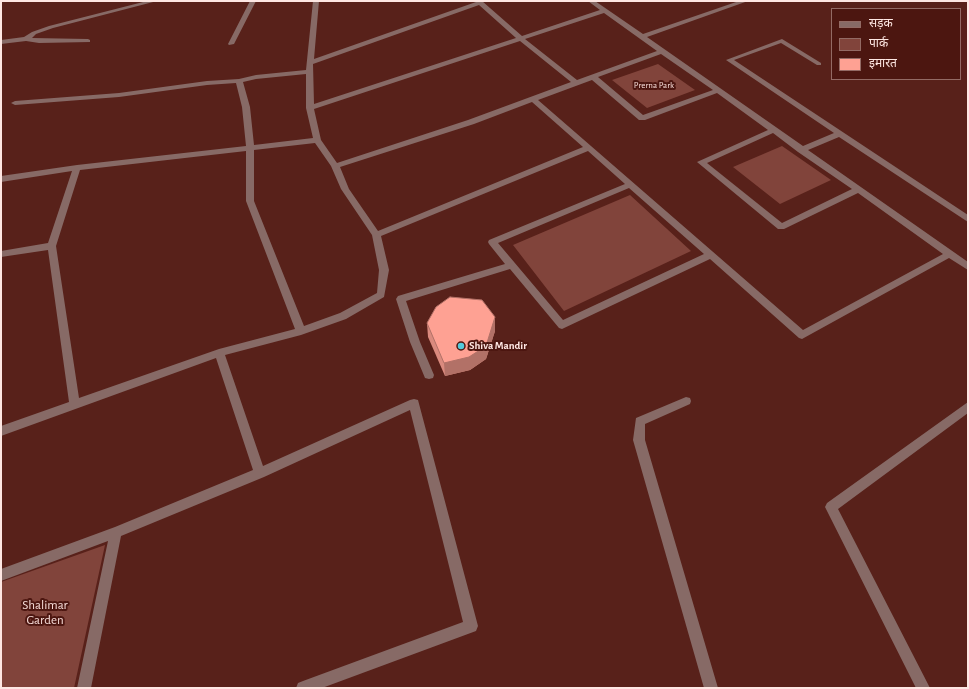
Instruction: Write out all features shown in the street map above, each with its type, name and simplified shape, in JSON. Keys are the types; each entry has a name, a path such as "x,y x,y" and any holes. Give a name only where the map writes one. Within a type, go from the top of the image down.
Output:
{"street":[{"path":"26,39 34,33 51,27 154,1"},
{"path":"231,44 252,1"},
{"path":"1,430 219,353 301,331 343,316 381,295 384,270 376,235 345,189 335,166 318,140 310,108 310,68 316,1"},
{"path":"592,1 968,267"},
{"path":"641,37 745,1"},
{"path":"15,103 119,95 207,83 239,82 256,77 310,68 479,2 521,39 576,83"},
{"path":"310,108 605,11"},
{"path":"1,42 26,39 39,41 88,41"},
{"path":"819,64 782,41 729,60 968,219"},
{"path":"335,166 471,122 662,51"},
{"path":"593,77 642,118 717,90"},
{"path":"239,82 246,107 250,148 250,201 301,331"},
{"path":"533,99 629,185 802,335 950,254"},
{"path":"774,130 701,162 781,227 858,190"},
{"path":"801,150 839,134"},
{"path":"1,179 77,168 318,140"},
{"path":"376,235 588,148"},
{"path":"75,404 52,246 77,168"},
{"path":"629,185 492,242 562,325 710,255"},
{"path":"1,254 52,246"},
{"path":"428,375 414,342 401,299 512,265"},
{"path":"219,353 260,473"},
{"path":"686,401 640,421 639,440 711,688"},
{"path":"1,576 116,532 260,473 414,404 471,626 303,688"},
{"path":"923,688 831,507 968,407"},
{"path":"84,688 116,532"}],"green space":[{"name":"Prerna Park","path":"658,64 695,90 647,108 612,80"},
{"path":"782,146 831,180 780,204 733,167"},
{"path":"630,195 691,251 564,311 513,245"},
{"name":"Shalimar Garden","path":"105,545 74,688 1,688 1,582"}],"building":[{"name":"Shiva Mandir","path":"450,297 482,300 495,317 486,346 469,357 444,363 427,323 436,307"}],"place":[{"name":"Shiva Mandir","path":"461,346"}]}
